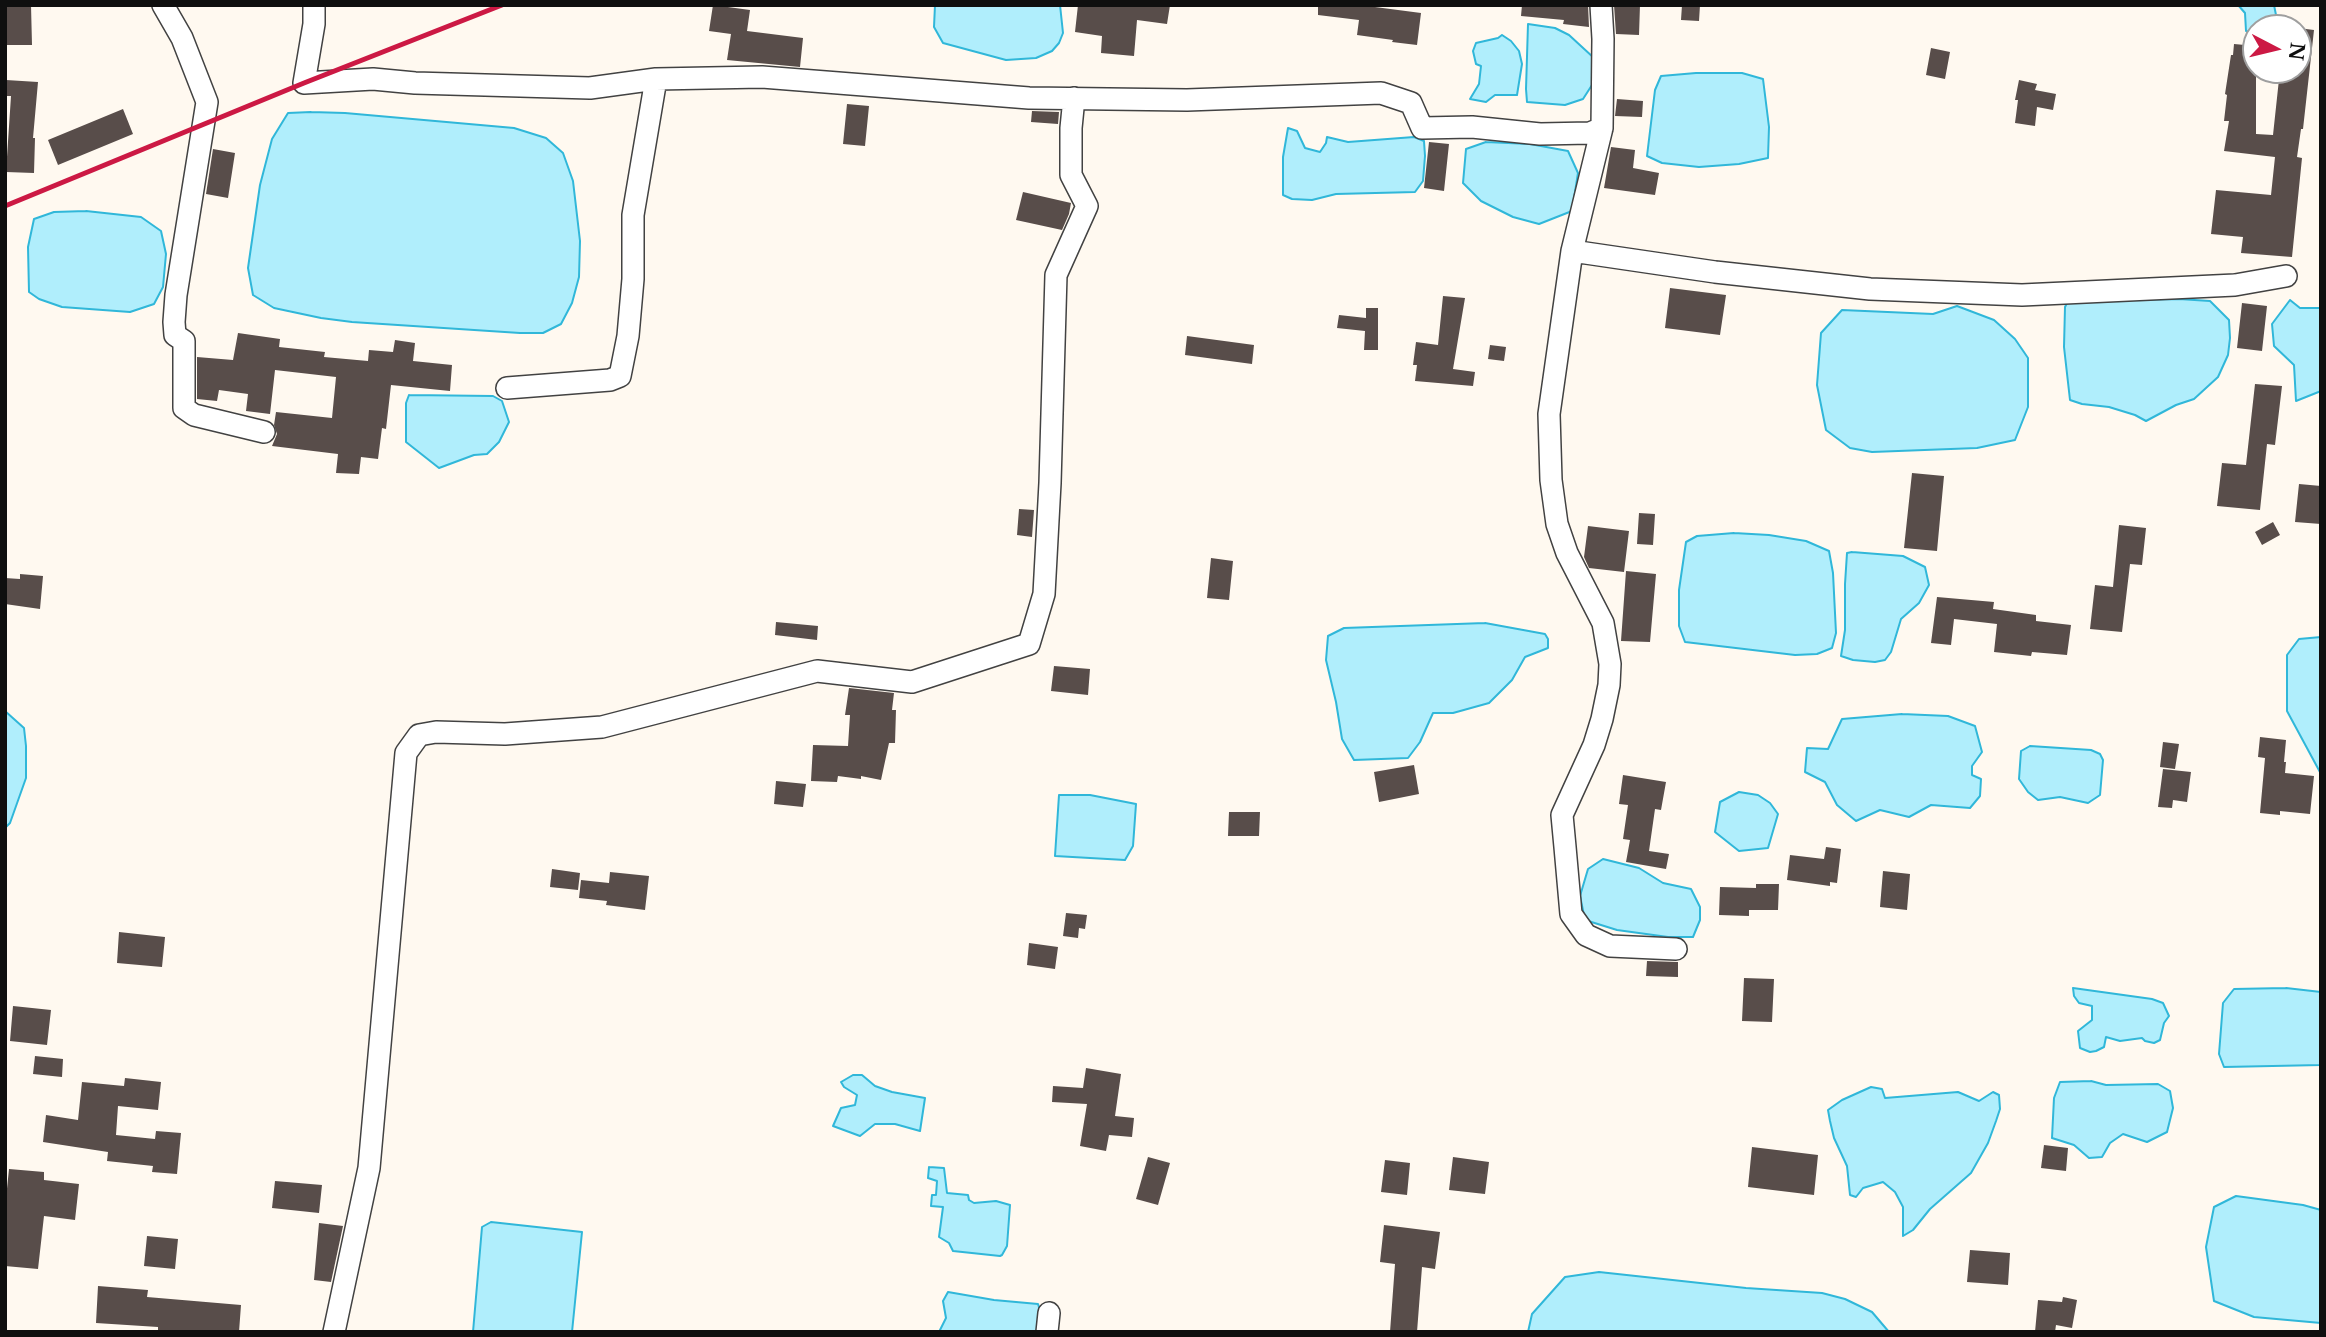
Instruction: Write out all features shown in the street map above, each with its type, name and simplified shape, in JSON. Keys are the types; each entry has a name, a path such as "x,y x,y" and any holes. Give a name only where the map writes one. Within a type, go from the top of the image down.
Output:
{"street":[{"path":"163,5 182,38 206,102 174,322 175,335 184,341 184,408 194,415 264,432"},
{"path":"314,5 314,24 304,83 373,79 415,83 590,88 656,79 762,77 1029,98 1187,100 1381,93 1411,103 1422,128 1472,127 1541,134 1590,133 1602,128"},
{"path":"1601,5 1602,128 1573,251 1549,414 1551,481 1557,524 1567,553 1603,623 1610,664 1609,685 1594,745 1562,816 1572,914 1586,935 1610,946 1676,949"},
{"path":"507,388 610,380 620,376 628,336 633,279 633,215 656,79"},
{"path":"334,1332 369,1168 406,753 419,735 436,732 505,734 602,727 817,671 912,682 1029,644 1044,594 1056,275 1087,206 1072,175 1071,128 1074,98"},
{"path":"1573,251 1715,272 1870,289 2022,295 2235,285 2286,276"}],"water":[{"path":"935,5 1060,5 1063,33 1052,51 1036,58 1006,60 943,43 934,27"},
{"path":"2238,5 2274,5 2276,14 2245,14"},
{"path":"1528,24 1555,28 1569,35 1594,58 1592,85 1583,99 1565,105 1527,102"},
{"path":"1502,35 1519,51 1522,64 1517,95 1495,95 1486,102 1470,99 1479,84 1481,66 1476,64 1473,51 1476,43"},
{"path":"1742,73 1763,79 1769,127 1768,158 1739,164 1699,167 1662,163 1647,156 1655,90 1661,76"},
{"path":"311,112 514,128 546,138 563,153 573,181 580,241 579,277 572,303 561,324 543,333 520,333 352,322 274,308 253,295 248,268 260,185 272,139 288,113"},
{"path":"1288,128 1297,131 1305,148 1320,152 1327,137 1348,142 1414,137 1424,141 1423,181 1415,192 1336,194 1312,200 1292,199 1283,195 1283,157"},
{"path":"1486,142 1530,144 1568,151 1578,173 1572,211 1539,224 1513,217 1481,201 1463,183 1466,149"},
{"path":"86,211 141,217 161,231 166,254 163,287 154,304 130,312 62,307 39,299 29,292 28,247 34,219 54,212"},
{"path":"2290,300 2300,308 2321,308 2321,391 2296,401 2294,365 2274,346 2272,324"},
{"path":"2068,301 2210,301 2229,320 2228,355 2218,377 2194,399 2146,421 2109,407 2070,400 2064,347 2065,307"},
{"path":"1957,306 1994,320 2015,339 2028,358 2028,407 2015,440 1977,448 1872,452 1850,448 1826,430 1817,385 1821,333 1842,310 1933,314"},
{"path":"409,395 493,396 502,401 509,422 499,442 487,454 474,455 439,468 406,442 406,403"},
{"path":"1734,533 1806,541 1829,551 1833,573 1836,633 1832,648 1817,654 1795,655 1685,642 1679,626 1679,590 1686,542 1697,536"},
{"path":"1847,553 1903,556 1925,567 1929,585 1919,603 1901,619 1891,652 1885,660 1853,660 1841,656 1845,630"},
{"path":"1485,623 1545,634 1548,648 1525,657 1512,680 1489,703 1453,713 1433,713 1420,742 1408,758 1354,760 1342,739 1326,660 1328,636 1344,628"},
{"path":"2321,637 2321,774 2287,711 2287,655 2299,639"},
{"path":"5,711 24,728 26,778 10,823 5,828"},
{"path":"1902,714 1948,716 1975,726 1982,752 1972,766 1972,775 1981,779 1980,796 1970,808 1931,805 1909,817 1880,810 1856,821 1837,805 1825,782 1805,772 1807,748 1828,749 1842,719"},
{"path":"2030,746 2091,750 2100,754 2103,760 2100,795 2088,803 2060,797 2038,800 2019,779 2021,751"},
{"path":"1739,792 1758,795 1770,803 1778,814 1768,848 1739,851 1715,832 1720,802"},
{"path":"1059,795 1090,795 1136,804 1133,846 1125,860 1055,856"},
{"path":"1603,859 1639,868 1663,883 1691,889 1700,907 1700,920 1693,937 1668,937 1617,930 1585,920 1580,896 1588,869"},
{"path":"2073,988 2152,999 2163,1003 2169,1016 2164,1023 2160,1040 2154,1043 2142,1038 2120,1041 2106,1037 2104,1047 2096,1051 2080,1048 2078,1031 2092,1020 2092,1006 2079,1003"},
{"path":"2286,988 2321,992 2321,1065 2224,1067 2219,1054 2223,1003 2234,989"},
{"path":"853,1075 862,1075 875,1086 892,1092 925,1098 920,1131 895,1124 875,1124 860,1136 833,1126 841,1108 855,1105 857,1095 841,1082"},
{"path":"2091,1081 2106,1085 2158,1084 2170,1091 2173,1108 2167,1132 2147,1142 2123,1134 2110,1143 2102,1157 2089,1158 2074,1145 2052,1138 2054,1098 2060,1082"},
{"path":"1871,1087 1882,1089 1885,1098 1958,1092 1979,1101 1993,1092 1999,1095 2000,1109 1996,1121 1988,1143 1971,1173 1930,1209 1913,1230 1903,1236 1903,1207 1895,1192 1883,1182 1863,1188 1856,1197 1850,1195 1847,1166 1834,1138 1830,1121 1828,1110 1842,1100"},
{"path":"929,1167 944,1168 947,1193 968,1195 969,1200 974,1203 996,1201 1010,1205 1007,1246 1002,1255 953,1251 949,1243 939,1237 943,1207 931,1206 932,1195 936,1195 937,1181 928,1178"},
{"path":"2236,1196 2321,1210 2321,1323 2254,1317 2214,1301 2206,1247 2214,1207"},
{"path":"491,1222 582,1232 572,1332 473,1332 482,1227"},
{"path":"1599,1272 1746,1288 1822,1293 1845,1299 1872,1312 1889,1332 1528,1332 1532,1314 1565,1277"},
{"path":"948,1292 1038,1304 1047,1332 939,1332 946,1318 943,1301"}],"building":[{"path":"5,5 31,5 32,45 5,45"},
{"path":"713,5 750,10 747,31 803,38 800,67 727,60 731,34 709,31"},
{"path":"1078,5 1170,5 1167,24 1137,20 1134,56 1101,53 1102,36 1075,32"},
{"path":"1318,5 1375,5 1421,13 1417,45 1357,35 1359,20 1318,15"},
{"path":"1522,5 1588,5 1589,27 1563,24 1564,20 1521,16"},
{"path":"1614,5 1640,5 1639,35 1616,34"},
{"path":"1682,5 1700,5 1699,21 1681,20"},
{"path":"2234,44 2242,45 2242,84 2256,84 2256,134 2273,135 2278,84 2308,84 2297,157 2302,158 2292,257 2241,253 2243,237 2211,234 2216,190 2271,195 2275,157 2224,151 2229,121 2224,121 2225,94"},
{"path":"1931,48 1950,52 1945,79 1926,75"},
{"path":"6,80 38,82 33,138 34,173 6,172 11,96 5,96"},
{"path":"2019,80 2037,84 2035,90 2056,94 2053,110 2037,107 2035,126 2015,123 2018,100 2015,100"},
{"path":"1617,99 1643,101 1642,117 1615,116"},
{"path":"847,104 869,106 865,146 843,144"},
{"path":"123,109 133,134 58,165 48,140"},
{"path":"1032,111 1059,112 1058,124 1031,122"},
{"path":"1429,142 1449,144 1444,191 1424,188"},
{"path":"1611,147 1635,150 1633,168 1659,173 1655,195 1604,188"},
{"path":"213,149 235,153 228,198 206,194"},
{"path":"1023,192 1071,203 1062,230 1016,220"},
{"path":"1670,288 1726,295 1720,335 1665,328"},
{"path":"1443,296 1465,298 1453,369 1475,372 1473,386 1415,381 1417,365 1413,365 1416,342 1438,345"},
{"path":"2242,303 2267,306 2262,351 2237,348"},
{"path":"1366,308 1378,308 1378,350 1364,350 1365,331 1337,328 1339,315 1366,318"},
{"path":"238,333 280,339 279,347 325,352 324,357 368,361 369,350 393,352 395,340 415,343 413,361 452,365 450,391 391,385 386,429 382,428 378,459 361,457 359,474 336,473 338,454 272,446 277,434 274,425 276,412 332,418 336,377 275,370 270,414 246,411 248,394 219,390 217,401 197,399 197,357 233,360"},
{"path":"1187,336 1254,345 1252,364 1185,355"},
{"path":"1490,345 1506,347 1504,361 1488,359"},
{"path":"2255,384 2282,386 2275,445 2267,444 2260,510 2217,506 2222,463 2246,465"},
{"path":"1912,473 1944,476 1937,551 1904,548"},
{"path":"2299,484 2321,486 2321,524 2295,522"},
{"path":"1019,509 1034,510 1032,537 1017,535"},
{"path":"1639,513 1655,514 1653,545 1637,544"},
{"path":"2273,522 2280,535 2262,545 2255,532"},
{"path":"2119,525 2146,528 2142,565 2130,564 2122,632 2090,629 2095,585 2113,587"},
{"path":"1588,526 1629,531 1624,572 1589,568 1584,557"},
{"path":"1211,558 1233,561 1229,600 1207,598"},
{"path":"1626,571 1656,574 1650,642 1621,641"},
{"path":"20,574 43,576 40,609 5,604 5,578 20,579"},
{"path":"1937,597 1994,602 1993,609 2036,615 2036,621 2071,625 2067,655 2032,652 2031,656 1994,652 1997,624 1954,619 1951,645 1931,643"},
{"path":"776,622 818,626 817,640 775,635"},
{"path":"1054,666 1090,669 1088,695 1051,691"},
{"path":"849,688 894,693 892,710 896,710 895,743 889,743 881,780 861,776 861,779 838,776 837,782 811,781 813,745 848,746 850,715 845,715"},
{"path":"2260,737 2286,740 2285,773 2314,776 2310,814 2280,811 2280,815 2260,813 2265,758 2258,757"},
{"path":"2163,742 2179,744 2175,769 2160,767"},
{"path":"1414,765 1419,794 1379,802 1374,772"},
{"path":"2163,769 2191,772 2187,802 2173,800 2172,808 2158,807"},
{"path":"1623,775 1666,782 1661,810 1655,809 1649,851 1669,854 1666,869 1626,862 1630,840 1623,839 1628,805 1619,804"},
{"path":"776,781 806,784 803,807 774,804"},
{"path":"1229,812 1260,812 1259,836 1228,836"},
{"path":"1826,847 1841,849 1837,883 1830,882 1830,886 1787,880 1790,855 1824,859"},
{"path":"552,869 580,873 578,890 550,887"},
{"path":"1883,871 1910,874 1907,910 1880,907"},
{"path":"610,872 649,876 645,910 579,898 581,880 609,883"},
{"path":"1756,884 1779,884 1778,910 1749,910 1749,916 1719,915 1720,887 1756,888"},
{"path":"1066,913 1087,915 1085,929 1079,928 1078,938 1063,936"},
{"path":"119,932 165,937 162,967 117,963"},
{"path":"1029,943 1058,947 1055,969 1027,965"},
{"path":"1647,961 1678,962 1678,977 1646,976"},
{"path":"1744,978 1774,979 1772,1022 1742,1021"},
{"path":"13,1006 51,1010 47,1045 10,1041"},
{"path":"35,1056 63,1059 62,1077 33,1074"},
{"path":"1086,1068 1121,1074 1115,1116 1134,1118 1132,1137 1109,1135 1106,1151 1080,1146 1087,1104 1052,1102 1053,1086 1083,1088"},
{"path":"125,1078 161,1082 158,1110 118,1106 116,1135 155,1139 156,1131 181,1133 177,1174 152,1172 153,1166 107,1161 108,1152 43,1142 46,1115 78,1120 82,1082 124,1086"},
{"path":"2044,1145 2068,1148 2066,1171 2041,1168"},
{"path":"1752,1147 1818,1155 1814,1195 1748,1187"},
{"path":"1148,1157 1170,1163 1158,1205 1136,1199"},
{"path":"1453,1157 1489,1162 1485,1194 1449,1190"},
{"path":"1385,1160 1410,1163 1407,1195 1381,1192"},
{"path":"9,1169 44,1172 44,1180 79,1184 75,1220 44,1216 38,1269 5,1266 5,1208"},
{"path":"275,1181 322,1185 319,1213 272,1208"},
{"path":"319,1223 343,1226 331,1282 314,1280"},
{"path":"1384,1225 1440,1232 1435,1269 1422,1267 1417,1332 1390,1332 1395,1264 1380,1262"},
{"path":"147,1236 178,1239 175,1269 144,1266"},
{"path":"1970,1250 2010,1253 2008,1285 1967,1282"},
{"path":"98,1286 148,1290 147,1297 241,1305 239,1332 158,1332 158,1327 96,1323"},
{"path":"2063,1297 2077,1300 2072,1328 2056,1325 2055,1332 2035,1332 2038,1300 2062,1302"}],"railway":[{"path":"5,206 502,5"}]}
